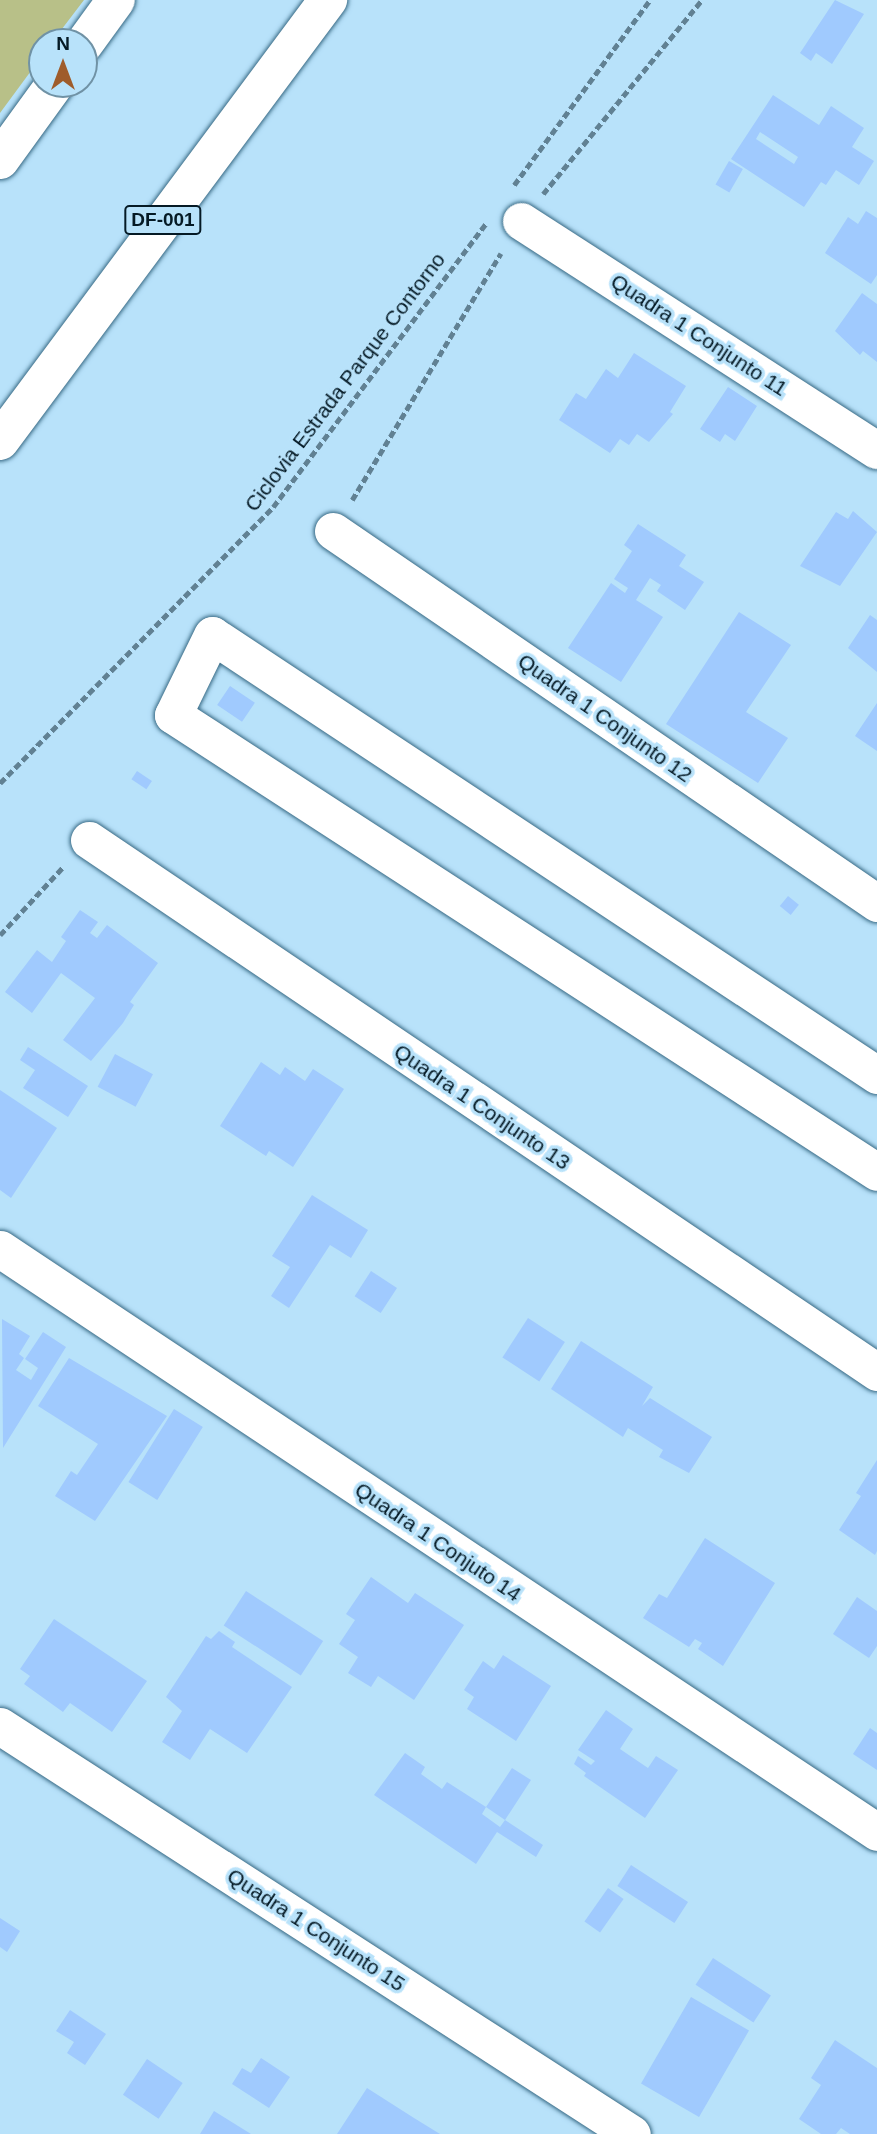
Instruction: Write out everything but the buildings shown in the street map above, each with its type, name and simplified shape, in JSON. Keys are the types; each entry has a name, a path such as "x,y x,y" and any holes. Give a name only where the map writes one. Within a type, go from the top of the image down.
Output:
{"main road":[{"path":"96,28 116,0"},
{"name":"DF-001","path":"0,441 327,0"},
{"path":"0,160 45,98"}],"street":[{"name":"Quadra 1 Conjunto 11","path":"509,207 877,450"},
{"name":"Quadra 1 Conjunto 12","path":"333,531 877,903"},
{"path":"877,1075 212,635 173,715 877,1172"},
{"name":"Quadra 1 Conjunto 13","path":"89,840 877,1373"},
{"name":"Quadra 1 Conjuto 14","path":"0,1250 877,1832"},
{"name":"Quadra 1 Conjunto 15","path":"0,1727 632,2134"}],"path":[{"name":"Ciclovia Estrada Parque Contorno","path":"0,783 274,507 509,207 650,0"},
{"path":"0,935 89,840"}],"green space":[{"path":"0,0 84,0 63,28 28,28 28,75 0,113"}]}
